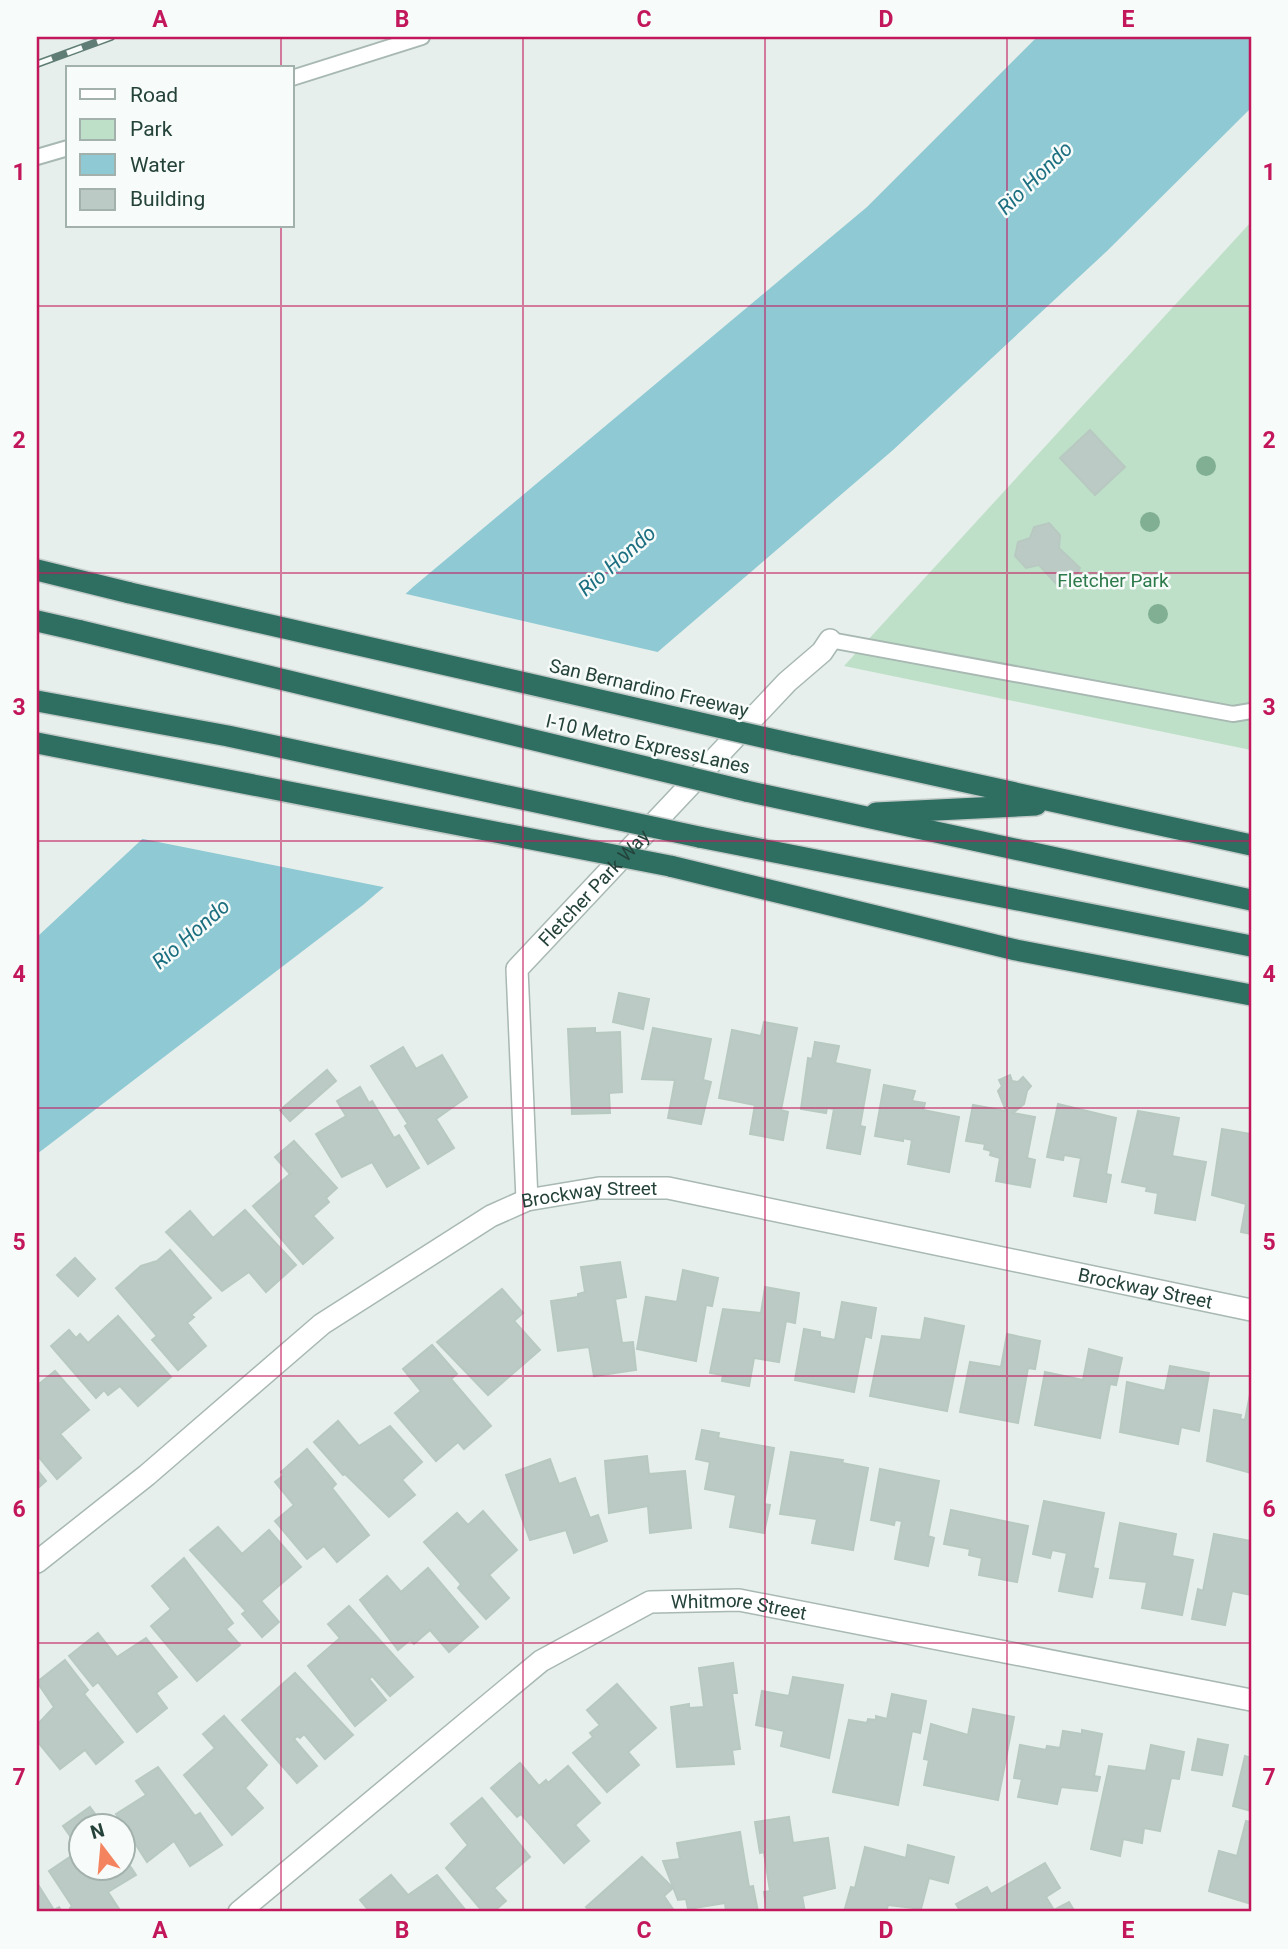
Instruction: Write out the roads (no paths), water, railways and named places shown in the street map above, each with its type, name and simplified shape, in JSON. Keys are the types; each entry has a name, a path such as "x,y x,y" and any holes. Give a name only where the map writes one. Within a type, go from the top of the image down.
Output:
{"highway":[{"name":"San Bernardino Freeway","path":"37,570 793,744 1251,845"},
{"name":"I-10 Metro ExpressLanes","path":"37,621 746,791 1251,901"},
{"path":"37,701 228,736 699,837 1251,946"},
{"path":"37,743 670,866 1016,950 1251,995"},
{"path":"848,814 1066,804"}],"street":[{"name":"Fletcher Park Way","path":"527,1200 517,970 787,682 822,652 830,640"},
{"name":"Brockway Street","path":"37,1562 147,1475 322,1324 491,1216 527,1200 599,1188 668,1188 1251,1310"},
{"name":"Whitmore Street","path":"239,1912 541,1661 650,1602 739,1600 1251,1700"}],"lane":[{"path":"294,77 422,37"},
{"path":"37,157 66,149"},
{"path":"830,640 1233,714 1251,711"}],"water":[{"name":"Rio Hondo","path":"1037,37 1251,37 1251,108 1107,251 893,450 363,905 37,1154 37,937 413,587 867,207"}],"railway":[{"path":"37,64 111,37"}],"park label":[{"name":"Fletcher Park","path":"1113,580"}]}
